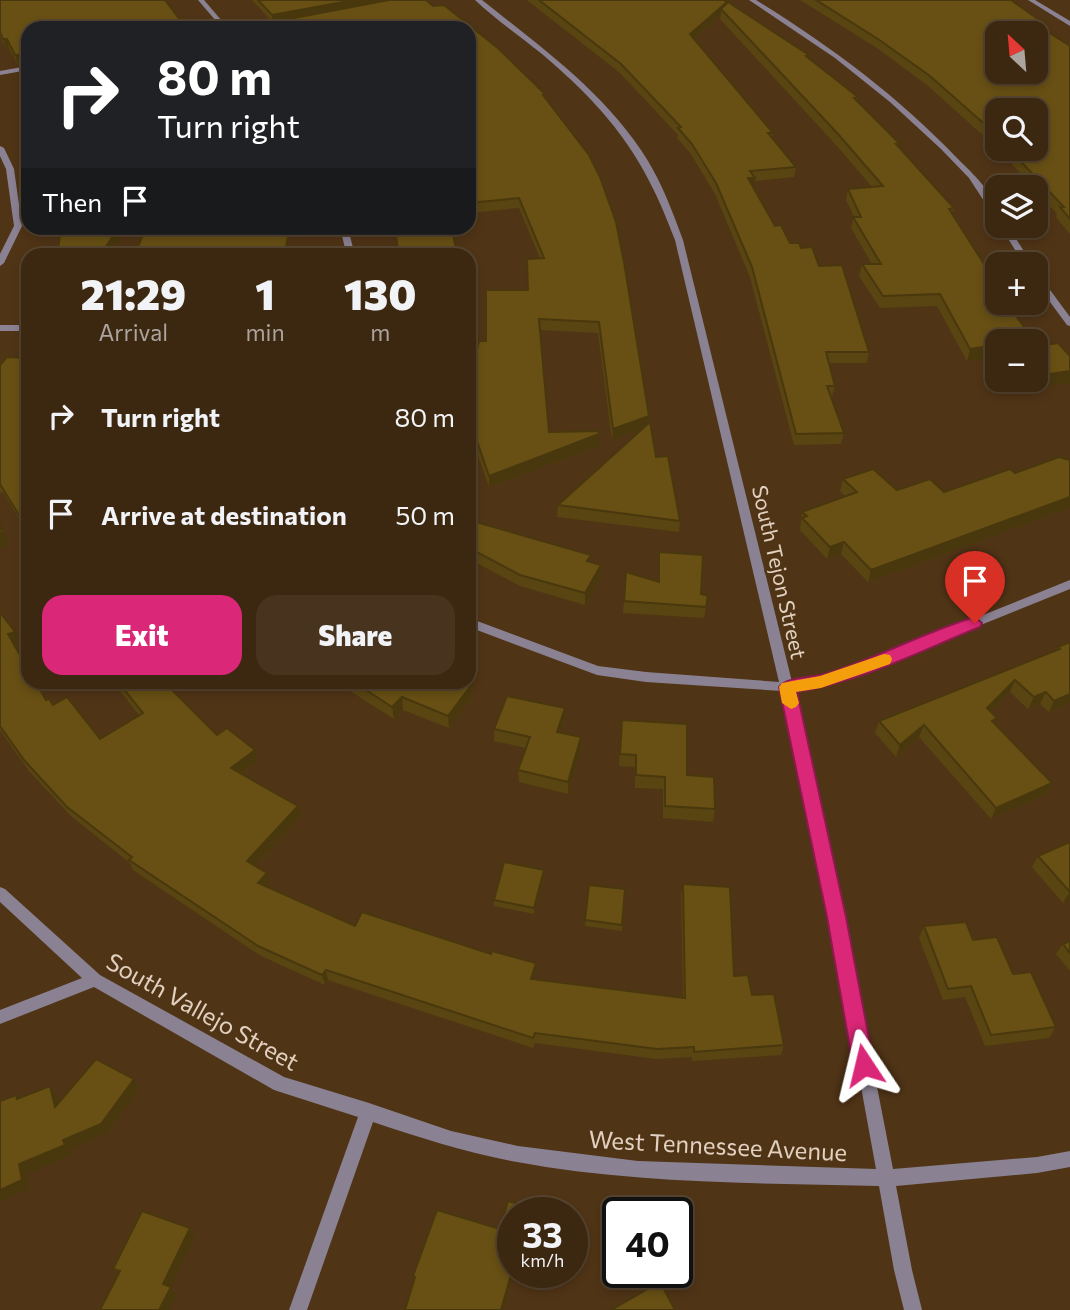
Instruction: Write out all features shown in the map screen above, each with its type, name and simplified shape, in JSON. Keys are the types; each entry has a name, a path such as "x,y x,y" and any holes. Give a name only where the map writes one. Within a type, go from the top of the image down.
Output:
{"street":[{"path":"201,0 219,21"},
{"name":"South Tejon Street","path":"478,0 561,67 605,110 639,153 661,194 679,240 787,687 837,917 885,1178 913,1310"},
{"path":"752,0 794,25 888,98 969,173 985,197"},
{"path":"1031,0 1070,24"},
{"path":"0,73 21,69"},
{"path":"0,148 10,169 18,226 0,263"},
{"path":"1048,294 1070,323"},
{"path":"0,328 21,328"},
{"path":"476,625 597,670 646,677 787,687 821,682 855,671 1070,584"},
{"name":"South Vallejo Street","path":"0,893 95,980 280,1084 369,1111"},
{"path":"0,1017 95,980"},
{"path":"298,1310 369,1111"},
{"name":"West Tennessee Avenue","path":"369,1111 451,1139 518,1154 625,1168 885,1178 1037,1165 1070,1158"}],"building":[{"path":"0,0 165,0 181,21 21,21 21,54 15,55 0,32"},
{"path":"258,0 354,0 272,15"},
{"path":"389,0 426,0 433,6 444,5 464,21 278,21"},
{"path":"539,0 727,2 690,34 773,133 768,133 796,167 750,171 755,178 748,178 775,226 781,225 790,243 799,243 801,248 812,247 819,266 842,265 869,352 826,352 835,386 827,386 844,433 796,434 752,267 716,183 692,144 678,128 681,127 621,64"},
{"path":"816,0 1011,0 1041,21 985,21 985,84 1048,84 1048,32 1070,46 1070,219 1060,207 1064,207 1048,190 1048,175 1034,175 1020,161 1048,161 1048,98 985,98 985,125 930,76"},
{"path":"728,2 809,55 806,56 858,97 854,98 900,144 896,144 954,208 949,209 985,266 985,315 1015,315 1026,329 985,329 985,347 970,349 940,294 883,296 862,264 881,264 853,217 861,217 848,189 883,186 721,9"},
{"path":"476,31 546,95 543,95 589,155 600,177 616,222 649,416 613,429 599,322 539,319 549,432 599,431 599,434 489,476 476,438 476,354 479,341 486,341 486,290 528,290 527,259 544,258 519,198 476,202"},
{"path":"60,235 114,235 105,248 58,248"},
{"path":"143,235 288,235 286,248 137,248"},
{"path":"396,235 453,235 456,248 398,248"},
{"path":"1058,343 1070,356 1070,371 1048,374 1048,345"},
{"path":"7,357 21,358 21,518 0,484 0,365"},
{"path":"650,422 656,457 668,456 680,521 558,505"},
{"path":"1059,457 1070,460 1070,497 871,570 844,542 830,547 802,518 807,516 802,512 857,492 843,479 873,469 897,490 930,479 944,492 1010,469 1015,473"},
{"path":"476,522 591,555 587,561 601,565 585,593 520,575 476,552"},
{"path":"659,552 703,555 701,594 708,596 706,607 624,601 626,572 659,582"},
{"path":"0,612 15,632 8,634 21,657 21,689 40,689 46,700 49,699 53,705 67,697 100,739 143,713 124,689 171,689 217,735 227,728 255,750 231,768 298,806 247,861 267,873 258,883 355,926 362,912 491,954 492,951 536,963 531,979 685,998 683,884 730,887 734,976 748,975 752,995 774,994 784,1045 694,1052 694,1047 657,1049 535,1033 533,1038 326,970 322,975 258,946 129,860 132,857 67,807 24,760 0,726"},
{"path":"1070,642 1070,694 1054,701 1046,692 1034,697 1015,680 987,708 997,718 992,721 1052,783 996,808 924,725 900,745 879,721 1060,649 1058,647"},
{"path":"365,689 468,689 448,716 402,697 392,707"},
{"path":"507,696 565,708 557,732 581,737 568,782 518,770 530,737 494,729"},
{"path":"622,720 687,724 687,775 714,777 715,809 665,806 665,777 636,775 636,755 620,754"},
{"path":"1070,842 1070,892 1038,856"},
{"path":"504,862 544,870 534,908 494,900"},
{"path":"589,885 625,889 622,925 585,920"},
{"path":"966,922 973,940 997,937 1013,974 1031,972 1056,1027 991,1035 971,986 948,989 924,926"},
{"path":"1070,941 1070,953 1063,944"},
{"path":"96,1059 134,1079 101,1124 63,1140 65,1145 19,1164 22,1180 0,1190 0,1101 16,1095 17,1099 50,1086 55,1107"},
{"path":"437,1210 497,1228 497,1288 507,1288 501,1310 405,1310 415,1277 413,1276"},
{"path":"142,1211 190,1228 163,1284 171,1287 160,1308 167,1310 100,1310 120,1271 113,1269"},
{"path":"650,1288 663,1288 675,1310 611,1310"}],"slow traffic":[{"path":"791,703 787,687 821,682 884,659"}],"route":[{"path":"864,1065 837,917 787,687 821,682 855,671 975,623"}]}
